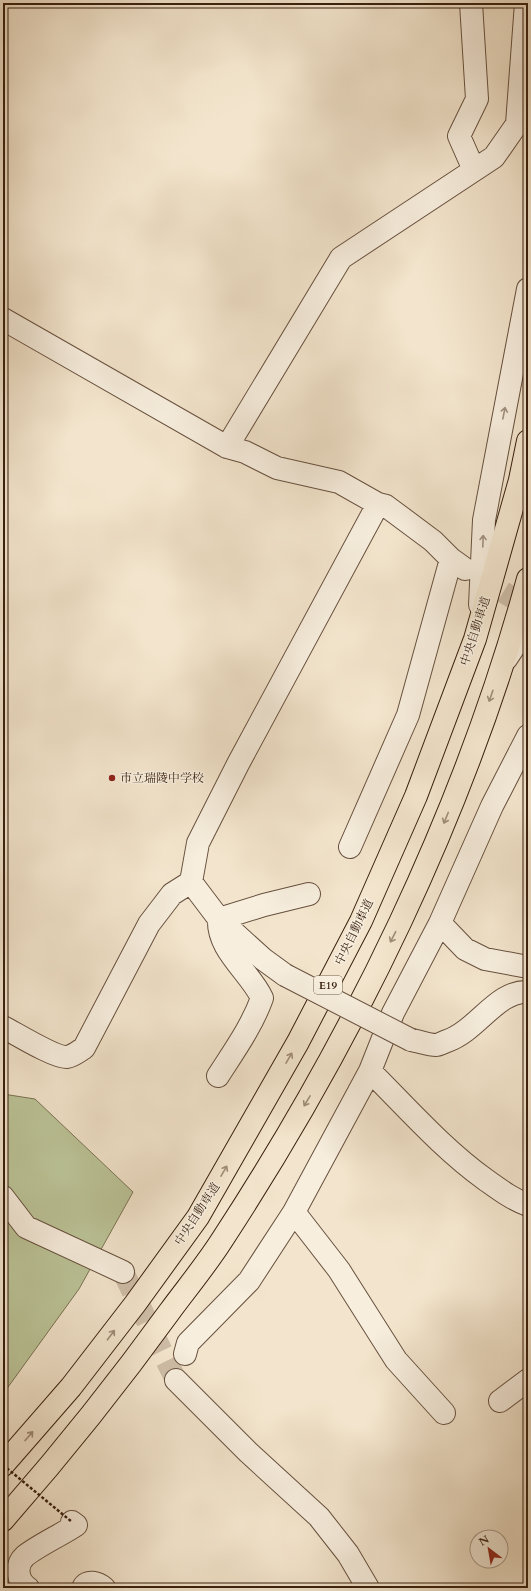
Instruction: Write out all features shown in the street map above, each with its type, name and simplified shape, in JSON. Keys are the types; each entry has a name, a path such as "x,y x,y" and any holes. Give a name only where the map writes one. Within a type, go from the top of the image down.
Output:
{"highway":[{"name":"中央自動車道","path":"3,1465 71,1387 135,1304 198,1217 298,1042 361,921 416,796 480,622 520,480 528,441"},
{"path":"3,1520 121,1379 216,1248 316,1087 408,907 472,751 503,664 528,579"}],"street":[{"path":"471,3 477,99 458,136 474,170"},
{"path":"228,447 341,258 494,157 517,124 526,3"},
{"path":"480,622 484,520 528,289"},
{"path":"3,320 228,447 245,452 277,468 339,482 378,504 386,506 433,541 458,564 408,715 350,847"},
{"path":"378,504 238,764 198,843 191,882 219,919 263,958 285,975 411,1040 436,1045 460,1036 478,1022 501,1000 519,992 528,992"},
{"path":"503,664 528,626"},
{"path":"185,1354 188,1343 249,1281 294,1212 370,1071 393,1013 440,923 492,806 528,736"},
{"path":"3,1026 47,1050 65,1057 71,1056 84,1048 149,924 172,894 191,882"},
{"path":"219,919 264,905 309,894"},
{"path":"218,1076 239,1044 262,998 257,988 232,956 218,929 219,919"},
{"path":"440,923 465,949 485,959 528,967"},
{"path":"370,1071 438,1141 466,1166 513,1200 528,1205"},
{"path":"3,1197 26,1227 123,1272"},
{"path":"294,1212 339,1270 396,1360 444,1413"},
{"path":"176,1380 248,1452 319,1517 348,1554 368,1588"},
{"path":"500,1401 528,1380"},
{"path":"28,1588 19,1577 18,1566 24,1557 76,1525 72,1522"},
{"path":"83,1588 89,1582 98,1584 104,1588"}],"path":[{"path":"3,1465 72,1522"}],"green space":[{"path":"3,1094 35,1099 133,1192 79,1289 3,1394"}],"tunnel":[{"path":"475,575 528,607"},
{"path":"123,1272 176,1380"}],"place":[{"name":"市立瑞陵中学校","path":"112,778"}]}
